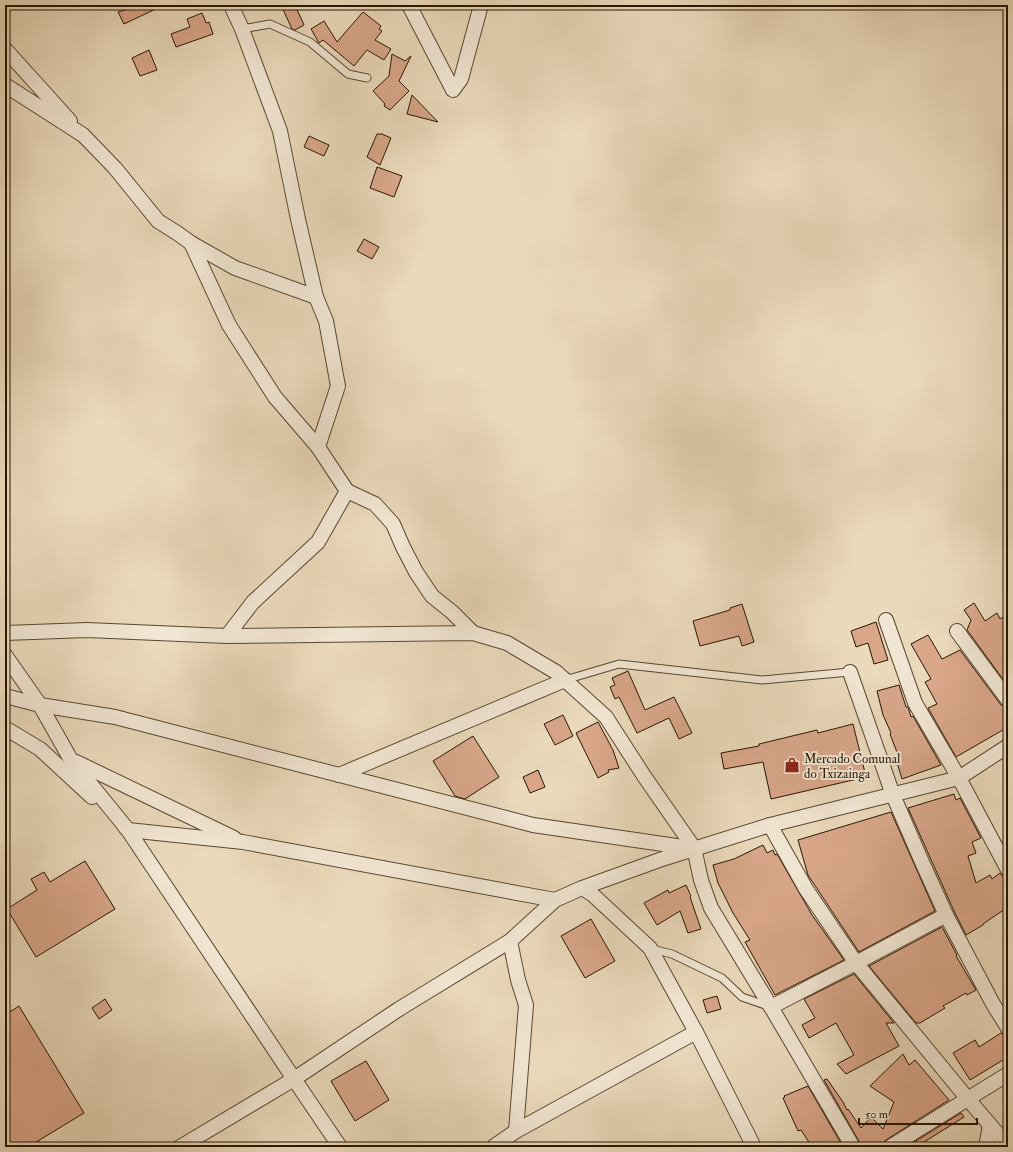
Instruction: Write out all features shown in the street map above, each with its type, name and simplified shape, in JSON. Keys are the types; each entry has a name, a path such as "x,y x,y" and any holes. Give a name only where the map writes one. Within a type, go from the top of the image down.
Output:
{"street":[{"path":"231,5 242,29 280,131 316,297 326,321 338,386 318,447"},
{"path":"409,5 453,90 461,79 481,5"},
{"path":"5,49 82,135 115,168 158,221 191,243 235,268 316,297"},
{"path":"5,85 82,135"},
{"path":"191,243 229,325 275,397 318,447 347,491 375,504 393,524 416,572 432,596 452,612 473,633"},
{"path":"227,636 253,602 318,542 347,491"},
{"path":"886,620 915,703 959,778 1008,870"},
{"path":"5,633 87,630 227,636 473,633 507,643 556,672 606,717 644,776 694,848 701,880 712,908 853,1147"},
{"path":"957,631 1008,700"},
{"path":"5,655 40,705 71,760 128,830 340,1147"},
{"path":"850,672 893,795 946,915 993,1004 1008,1028"},
{"path":"339,775 565,680"},
{"path":"5,696 40,705 115,717 533,825 694,848"},
{"path":"5,728 40,749 71,760 243,842"},
{"path":"180,1147 294,1079 399,1009 510,941 555,900 582,888 658,860 770,825 959,778 1008,746"},
{"path":"40,749 128,830 243,842 555,900"},
{"path":"770,825 806,889 856,963 1008,1146"},
{"path":"582,888 592,894 650,948 696,1032 754,1147"},
{"path":"771,1007 946,915"},
{"path":"510,941 518,980 526,1005 516,1131"},
{"path":"493,1147 516,1131 696,1032"},
{"path":"890,1147 1008,1074"},
{"path":"986,1147 990,1125"}],"lane":[{"path":"242,29 270,24 310,42 348,74 367,78"},
{"path":"565,680 619,664 762,680 850,672"},
{"path":"650,948 672,954 722,978 742,997 771,1007"}],"building":[{"path":"141,5 162,6 124,24 118,12"},
{"path":"281,5 295,5 304,25 295,30 292,29"},
{"path":"363,12 381,26 379,29 382,31 375,40 391,49 384,60 367,50 354,66 323,40 319,43 311,29 324,21 337,42"},
{"path":"202,13 206,23 209,22 213,34 176,47 171,34 190,27 187,19"},
{"path":"149,50 157,70 140,76 132,58"},
{"path":"392,54 405,61 411,56 399,81 409,91 390,110 384,106 385,104 373,91 389,76"},
{"path":"412,95 438,122 407,114"},
{"path":"377,134 382,134 391,138 380,165 367,157"},
{"path":"309,136 329,145 324,156 304,147"},
{"path":"377,167 402,176 394,197 370,188"},
{"path":"364,239 379,247 372,259 357,251"},
{"path":"974,603 985,621 997,613 1000,619 1008,614 1008,686 967,630 971,620 964,610"},
{"path":"742,604 754,642 742,646 739,636 700,646 693,621 730,610 730,608"},
{"path":"876,622 888,660 874,664 868,643 856,647 851,631"},
{"path":"928,635 942,659 960,650 1001,705 1008,708 1008,727 956,757 928,708 937,704 925,682 931,679 911,644"},
{"path":"628,671 645,710 674,697 692,733 679,739 669,718 637,733 619,697 615,699 610,687 615,685 612,678"},
{"path":"899,685 911,717 913,716 941,765 902,779 895,756 898,755 883,715 877,691"},
{"path":"563,715 573,736 555,745 544,724"},
{"path":"598,722 613,750 619,768 608,770 609,772 598,778 576,733"},
{"name":"Mercado Comunal do Txizainga","path":"853,724 866,777 771,799 763,762 724,769 721,753 759,746 759,744 817,730 818,733"},
{"path":"473,736 499,777 465,799 455,796 433,761"},
{"path":"538,770 545,787 530,793 523,777"},
{"path":"954,794 956,800 960,798 981,838 972,842 976,853 968,856 976,883 990,875 992,879 1000,873 1008,883 1008,907 966,935 908,808"},
{"path":"891,812 935,911 859,952 808,875 798,840"},
{"path":"763,845 767,853 773,850 775,855 777,854 812,915 844,960 775,995 745,942 750,940 733,913 718,883 713,865 734,859"},
{"path":"85,861 115,909 36,957 7,909 37,890 31,879 44,872 50,882"},
{"path":"686,885 701,929 688,933 680,911 657,925 644,903 668,890 669,893"},
{"path":"591,919 615,961 585,978 561,936"},
{"path":"942,927 957,955 956,956 976,990 967,995 966,993 943,1006 945,1008 920,1023 916,1023 869,966"},
{"path":"854,974 894,1023 886,1023 899,1046 846,1074 837,1064 854,1055 836,1023 809,1038 802,1025 815,1018 804,999"},
{"path":"717,996 721,1009 707,1013 703,1000"},
{"path":"105,999 112,1010 99,1019 92,1008"},
{"path":"19,1006 84,1113 28,1147 5,1147 5,1015"},
{"path":"1001,1033 1008,1036 1008,1057 970,1080 953,1053 975,1040 979,1047"},
{"path":"903,1054 909,1065 915,1060 949,1100 886,1140 882,1147 861,1147 824,1080 827,1079 847,1110 848,1109 861,1128 871,1117 883,1129 894,1102 870,1086"},
{"path":"366,1061 389,1100 355,1121 331,1081"},
{"path":"808,1086 843,1147 812,1147 801,1130 798,1131 783,1098 785,1097 784,1096"},
{"path":"961,1113 964,1117 924,1142 927,1147 906,1147"}],"place":[{"name":"Mercado Comunal do Txizainga","path":"792,765"}]}
